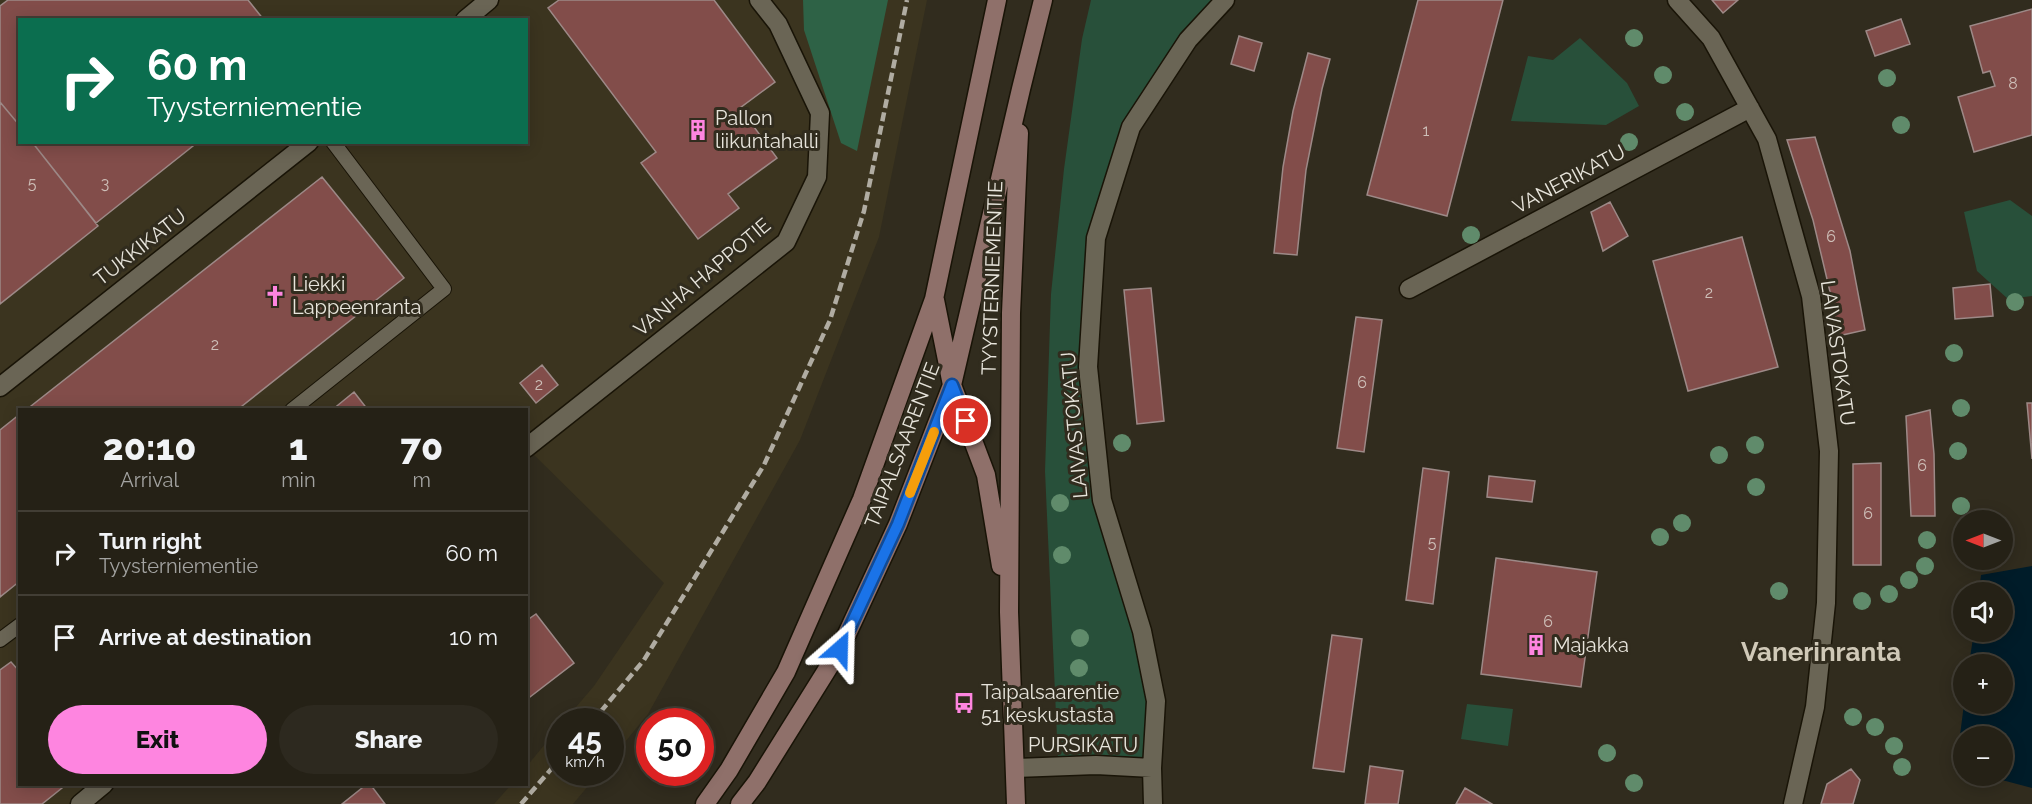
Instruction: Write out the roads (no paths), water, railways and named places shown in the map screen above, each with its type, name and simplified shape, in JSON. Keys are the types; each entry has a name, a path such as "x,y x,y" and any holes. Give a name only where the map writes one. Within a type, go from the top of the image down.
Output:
{"main road":[{"name":"TAIPALSAARENTIE","path":"705,804 729,770 786,672 862,499 934,298 997,0"},
{"name":"TAIPALSAARENTIE","path":"740,804 758,782 840,649 898,524 952,385 1043,0"},
{"name":"TYYSTERNIEMENTIE","path":"1016,804 1008,612 1011,507 1011,313 1021,89"},
{"name":"TYYSTERNIEMENTIE","path":"934,298 952,385 986,475 1008,612"}],"street":[{"path":"467,18 489,0"},
{"name":"VANHA HAPPOTIE","path":"528,446 786,242 817,177 820,113 778,24 759,0"},
{"name":"LAIVASTOKATU","path":"1152,768 1156,701 1142,631 1102,500 1088,367 1096,238 1131,127 1188,40 1225,0"},
{"name":"LAIVASTOKATU","path":"1677,0 1711,38 1767,139 1811,296 1829,451 1826,603 1815,707 1793,804"},
{"name":"VANERIKATU","path":"1409,289 1750,108"},
{"name":"TUKKIKATU","path":"0,387 306,144"},
{"name":"PURSIKATU","path":"1015,768 1096,765 1152,768 1153,804"},
{"path":"80,804 102,786"}],"lane":[{"path":"295,408 444,289 335,144"},
{"path":"0,640 18,626"}],"water":[{"path":"2032,566 2032,788 2013,783 2013,726 1961,726 1963,714 2013,714 2013,654 1971,654 1972,642 2013,642 2013,582 1980,582 1981,575"}],"railway":[{"path":"604,708 644,660 764,465 830,320 864,211 907,0"},
{"path":"521,804 546,775"}],"place":[{"name":"Pallon liikuntahalli","path":"698,130"},
{"name":"Liekki Lappeenranta","path":"275,296"},
{"name":"Majakka","path":"1536,645"},
{"name":"Taipalsaarentie 51 keskustasta","path":"964,703"}],"district":[{"name":"Vanerinranta","path":"1821,652"}]}
